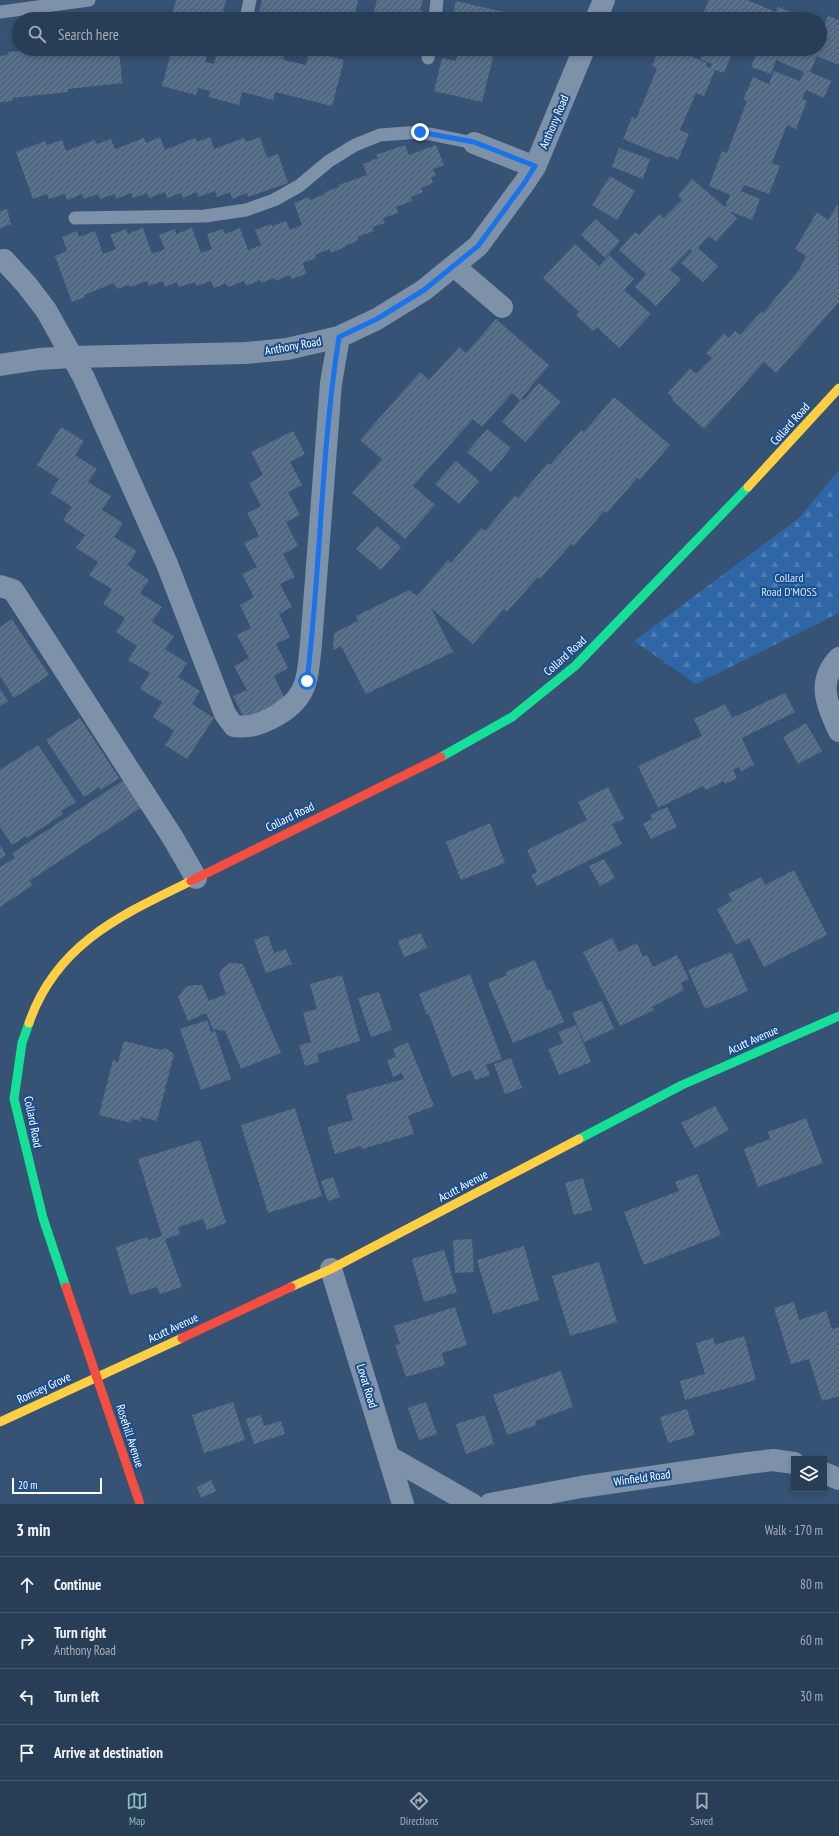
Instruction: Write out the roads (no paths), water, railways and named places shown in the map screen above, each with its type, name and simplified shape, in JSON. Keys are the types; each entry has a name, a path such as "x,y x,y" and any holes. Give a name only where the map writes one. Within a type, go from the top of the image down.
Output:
{"street":[{"path":"599,12 604,0"},
{"name":"Anthony Road","path":"0,365 39,358 246,354 287,349 339,337 377,319 424,290 478,246 535,166 581,56"},
{"path":"474,142 535,166"},
{"path":"2,260 26,284 46,310 73,357 167,564 225,714 234,726 256,726 293,705 301,695 307,681 312,636 331,383 339,337"},
{"path":"454,266 502,307"},
{"name":"Collard Road","path":"98,1376 43,1218 7,1102 22,1043 32,1014 43,990 63,962 92,935 138,906 459,748 512,717 575,666 775,458 839,388"},
{"path":"0,586 13,590 173,838 196,878"},
{"path":"839,658 832,664 825,684 828,706 839,731"},
{"name":"Acutt Avenue","path":"98,1376 331,1269 682,1085 839,1016"},
{"name":"Lovat Road","path":"331,1269 402,1504"},
{"name":"Romsey Grove","path":"0,1422 98,1376"},
{"name":"Rosehill Avenue","path":"98,1376 140,1504"},
{"path":"388,1456 472,1504"},
{"name":"Winfield Road","path":"490,1504 581,1487 740,1464 773,1460 791,1463"},
{"path":"827,1474 839,1479"}],"lane":[{"path":"0,12 89,0"},
{"path":"247,12 250,0"},
{"path":"436,12 437,0"},
{"path":"75,218 205,216 246,210 274,200 299,186 336,157 355,145 380,135 420,132 474,142"}],"park label":[{"name":"Collard Road D'MOSS","path":"789,585"}]}
